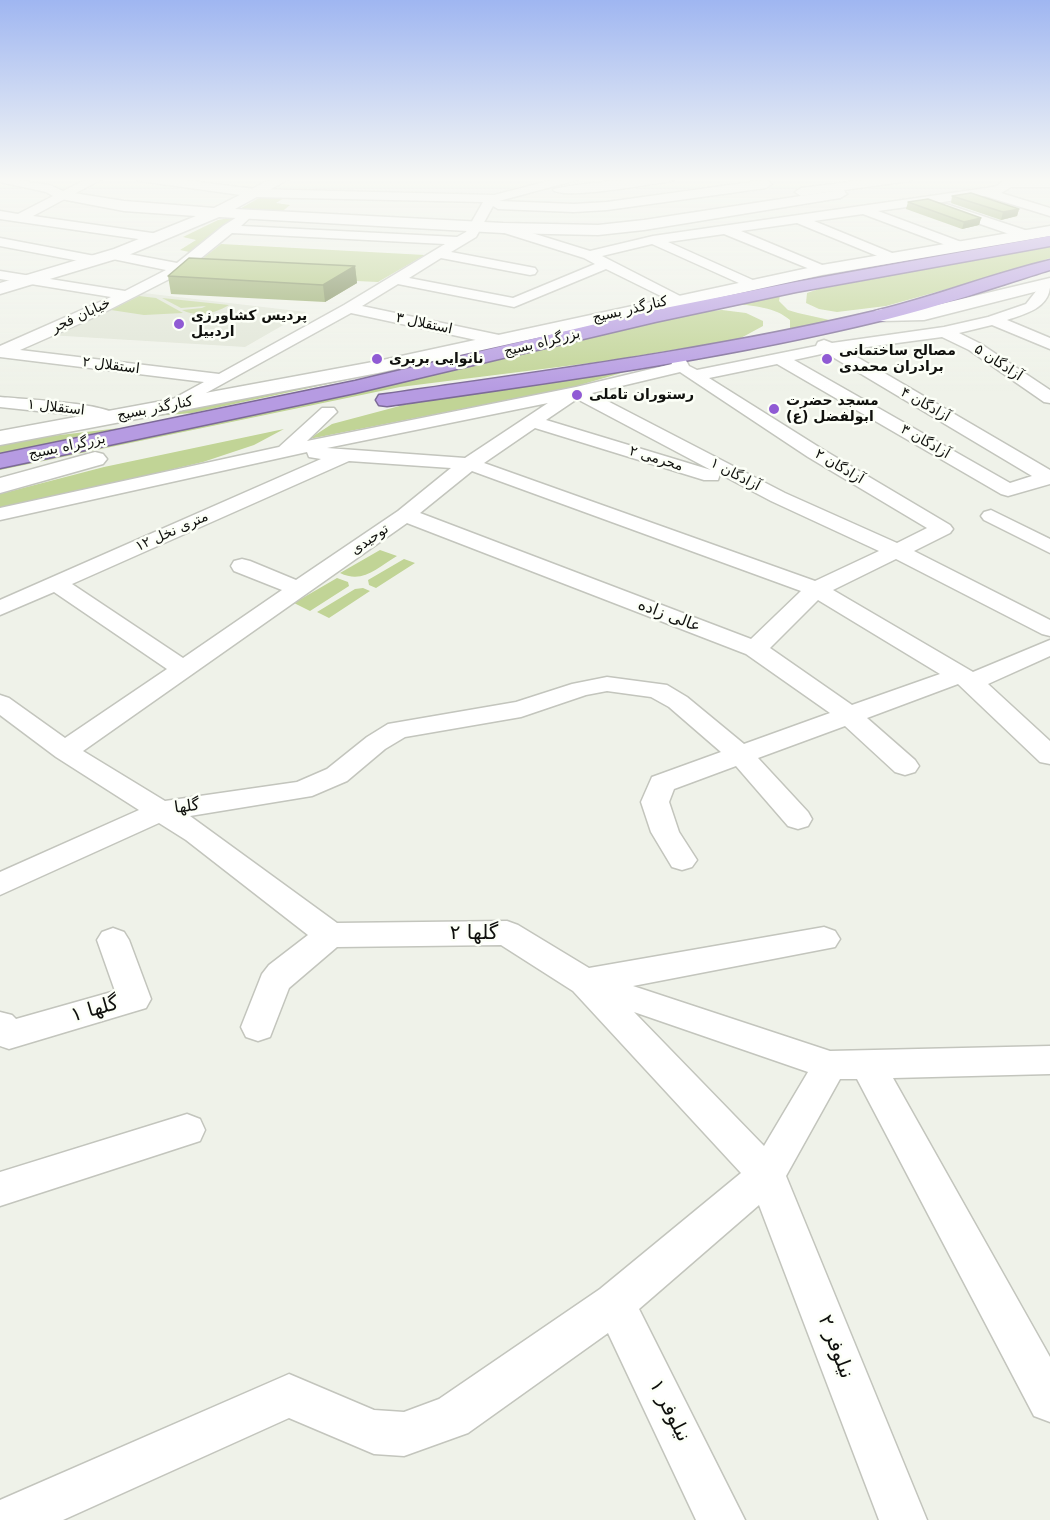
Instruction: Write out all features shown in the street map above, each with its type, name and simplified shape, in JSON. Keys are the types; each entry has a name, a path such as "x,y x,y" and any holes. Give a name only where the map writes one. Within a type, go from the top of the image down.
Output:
{"highway":[{"name":"بزرگراه بسیج","path":"0,461 355,387 654,316 710,305 794,296 1013,249"},
{"name":"بزرگراه بسیج","path":"0,480 409,396 684,367 774,332 802,333 882,315 1050,265"},
{"path":"710,305 742,307 774,332"},
{"path":"812,314 851,321"},
{"path":"3,437 232,412"}],"street":[{"path":"37,249 95,260"},
{"path":"3,283 32,279 129,249"},
{"name":"خیابان فجر","path":"0,352 92,313 180,268 203,249"},
{"path":"177,404 349,308 444,249"},
{"path":"570,249 589,255 677,300"},
{"path":"589,255 615,249"},
{"path":"673,249 750,284"},
{"path":"772,249 822,270"},
{"path":"870,249 892,258"},
{"name":"کنارگذر بسیج","path":"3,437 378,367 750,284 943,249"},
{"path":"437,253 530,271"},
{"path":"113,255 180,268"},
{"path":"394,279 514,303 606,264"},
{"path":"32,279 125,295"},
{"path":"3,283 51,299"},
{"path":"774,332 828,348 944,332 993,320 1031,307 1046,288 1044,284 933,311 882,315"},
{"path":"998,296 1031,307 1050,310"},
{"path":"71,306 92,313"},
{"name":"استقلال ۳","path":"349,308 499,340"},
{"path":"933,311 967,326"},
{"path":"993,320 1050,344"},
{"path":"851,321 878,341"},
{"path":"10,332 29,339"},
{"name":"آزادگان ۳","path":"774,332 1008,490 1049,477"},
{"name":"آزادگان ۵","path":"944,332 975,347 1050,398"},
{"name":"آزادگان ۴","path":"802,333 1049,477"},
{"name":"استقلال ۲","path":"0,352 221,379"},
{"name":"توحیدی","path":"65,751 405,515 469,464 576,392 684,367"},
{"name":"آزادگان ۲","path":"684,367 815,453 943,529 897,551"},
{"path":"0,514 285,451 576,392"},
{"name":"آزادگان ۱","path":"576,392 778,497 897,551 1050,629"},
{"name":"استقلال ۱","path":"0,402 96,412 111,417"},
{"path":"285,451 328,412"},
{"name":"محرمی ۲","path":"534,422 778,497"},
{"name":"۱۲ متری نخل","path":"285,451 469,464 816,589 966,679 1050,756"},
{"name":"۱۲ متری نخل","path":"0,608 344,456"},
{"path":"680,467 695,467 702,464 698,456"},
{"path":"0,486 95,459"},
{"name":"عالی زاده","path":"405,515 755,649 848,714 905,766"},
{"path":"991,516 1050,547"},
{"path":"755,649 816,589 897,551"},
{"path":"242,566 299,589"},
{"path":"57,584 183,669"},
{"path":"682,860 665,832 655,802 662,783 848,714 966,679 1050,647"},
{"name":"گلها","path":"0,884 161,811 302,790 337,775 375,743 397,730 521,709 581,689 607,684 658,690 678,702 740,754 798,819"},
{"path":"0,703 65,751 196,833 330,935 281,974 274,983 258,1027"},
{"name":"گلها ۲","path":"330,935 507,933 585,982 767,1174"},
{"path":"585,982 824,939"},
{"name":"گلها ۱","path":"0,1025 9,1035 134,999 113,940"},
{"path":"585,982 849,1064 1050,1060"},
{"path":"9,1520 288,1396 374,1432 405,1434 452,1417 615,1303 767,1174 849,1064"},
{"path":"849,1064 1050,1400"},
{"path":"0,1190 187,1130"},
{"name":"نیلوفر ۲","path":"767,1174 903,1520"},
{"name":"نیلوفر ۱","path":"615,1303 721,1520"}],"shaded area":[{"name":"پردیس کشاورزی اردبیل","path":"135,292 306,312 245,347 48,335"}],"green space":[{"path":"182,249 199,249 194,253 180,250"},
{"path":"215,249 312,249 425,255 378,282 184,273"},
{"path":"1034,249 1050,249 1050,258 886,306 837,312 819,309 806,303 807,293"},
{"path":"780,295 779,301 788,310 834,321 790,330 790,320 778,312 736,304"},
{"path":"139,296 156,298 183,313 144,315 111,310"},
{"path":"162,298 229,305 213,312 194,314 182,310 206,306 181,308"},
{"path":"722,310 746,313 763,321 763,326 739,339 606,361 400,387 0,470 0,466 697,312"},
{"path":"490,345 351,379 192,413 117,419"},
{"path":"649,365 573,387 309,439 332,424 426,399"},
{"path":"120,428 0,454 0,442"},
{"path":"284,429 254,445 203,462 0,510 0,494 104,467"},
{"path":"380,550 397,556 363,576 348,576 340,573"},
{"path":"404,559 415,563 376,588 369,585 368,580"},
{"path":"337,578 348,582 349,586 310,611 294,603"},
{"path":"363,588 370,591 329,618 317,612 355,589"}],"building":[{"path":"189,258 355,266 323,285 168,276"}],"place":[{"name":"پردیس کشاورزی اردبیل","path":"179,324"},
{"name":"نانوایی بربری","path":"377,359"},
{"name":"مصالح ساختمانی برادران محمدی","path":"827,359"},
{"name":"رستوران تاملی","path":"577,395"},
{"name":"مسجد حضرت ابولفضل (ع)","path":"774,409"}]}
